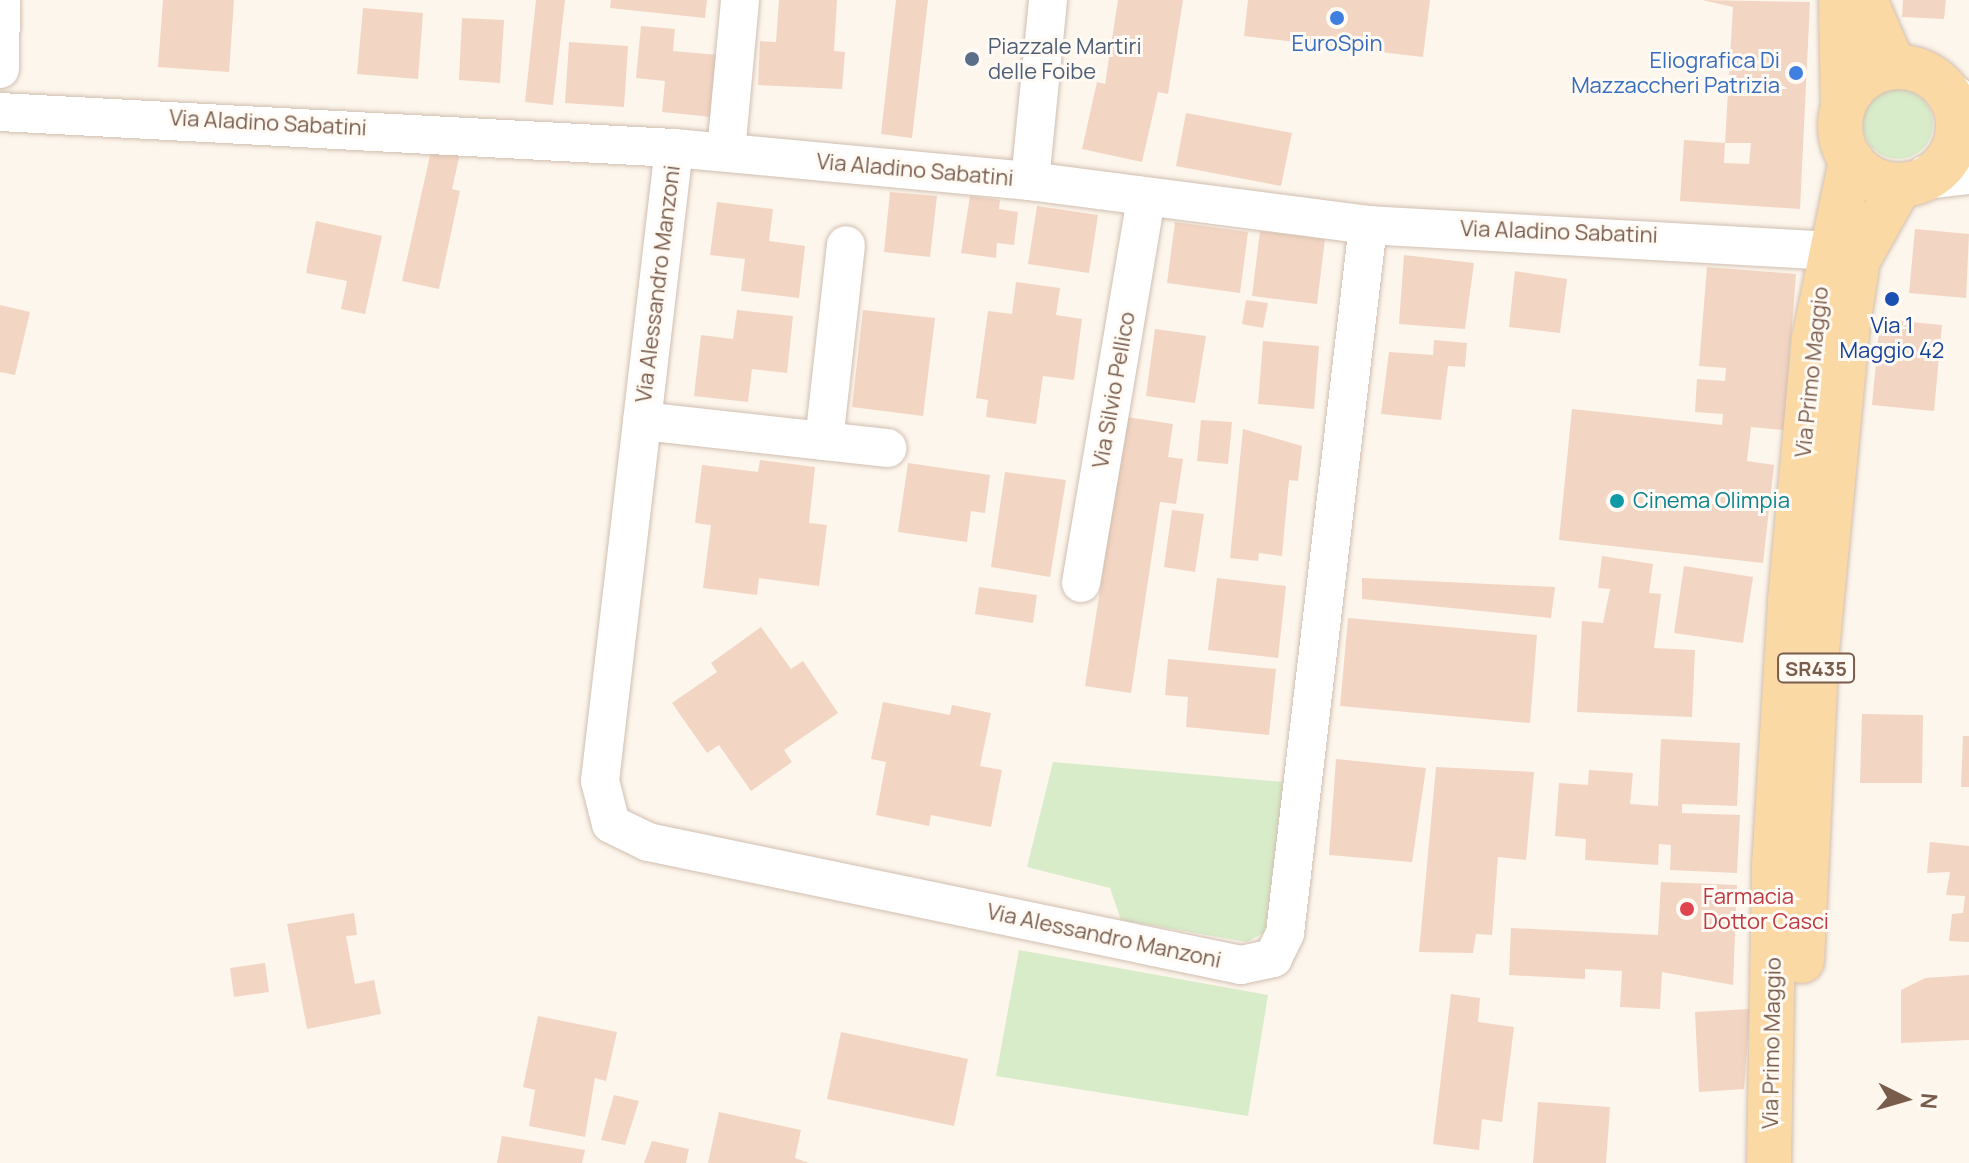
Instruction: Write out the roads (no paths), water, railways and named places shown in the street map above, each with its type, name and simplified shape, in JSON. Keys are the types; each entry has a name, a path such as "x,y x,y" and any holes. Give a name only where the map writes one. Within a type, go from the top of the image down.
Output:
{"main road":[{"name":"SR435","path":"1841,0 1841,136 1851,160"},
{"path":"1843,108 1868,76 1894,67 1865,0"},
{"name":"SR435","path":"1894,67 1922,71 1959,102 1955,143 1932,178"},
{"path":"1851,160 1878,181 1932,178"},
{"name":"Via Primo Maggio","path":"1769,1163 1774,866 1790,601 1827,251 1851,160"},
{"name":"Via Primo Maggio","path":"1788,1163 1816,661 1848,325 1858,260 1932,178"}],"street":[{"path":"0,69 1,0"},
{"path":"726,152 740,0"},
{"path":"1030,181 1048,0"},
{"name":"Via Aladino Sabatini","path":"0,112 674,148 1030,181 1368,225 1827,251"},
{"name":"Via Alessandro Manzoni","path":"674,148 600,781 603,810 620,832 1180,953 1264,963 1285,933 1368,225"},
{"name":"Via Silvio Pellico","path":"1081,583 1146,197"},
{"path":"824,441 846,245"},
{"name":"Via Alessandro Manzoni","path":"642,421 888,448"}],"place":[{"name":"EuroSpin","path":"1337,18"},
{"name":"Piazzale Martiri delle Foibe","path":"972,59"},
{"name":"Eliografica Di Mazzaccheri Patrizia","path":"1796,73"},
{"name":"Via 1 Maggio 42","path":"1892,299"},
{"name":"Cinema Olimpia","path":"1617,501"},
{"name":"Farmacia Dottor Casci","path":"1687,909"}]}
